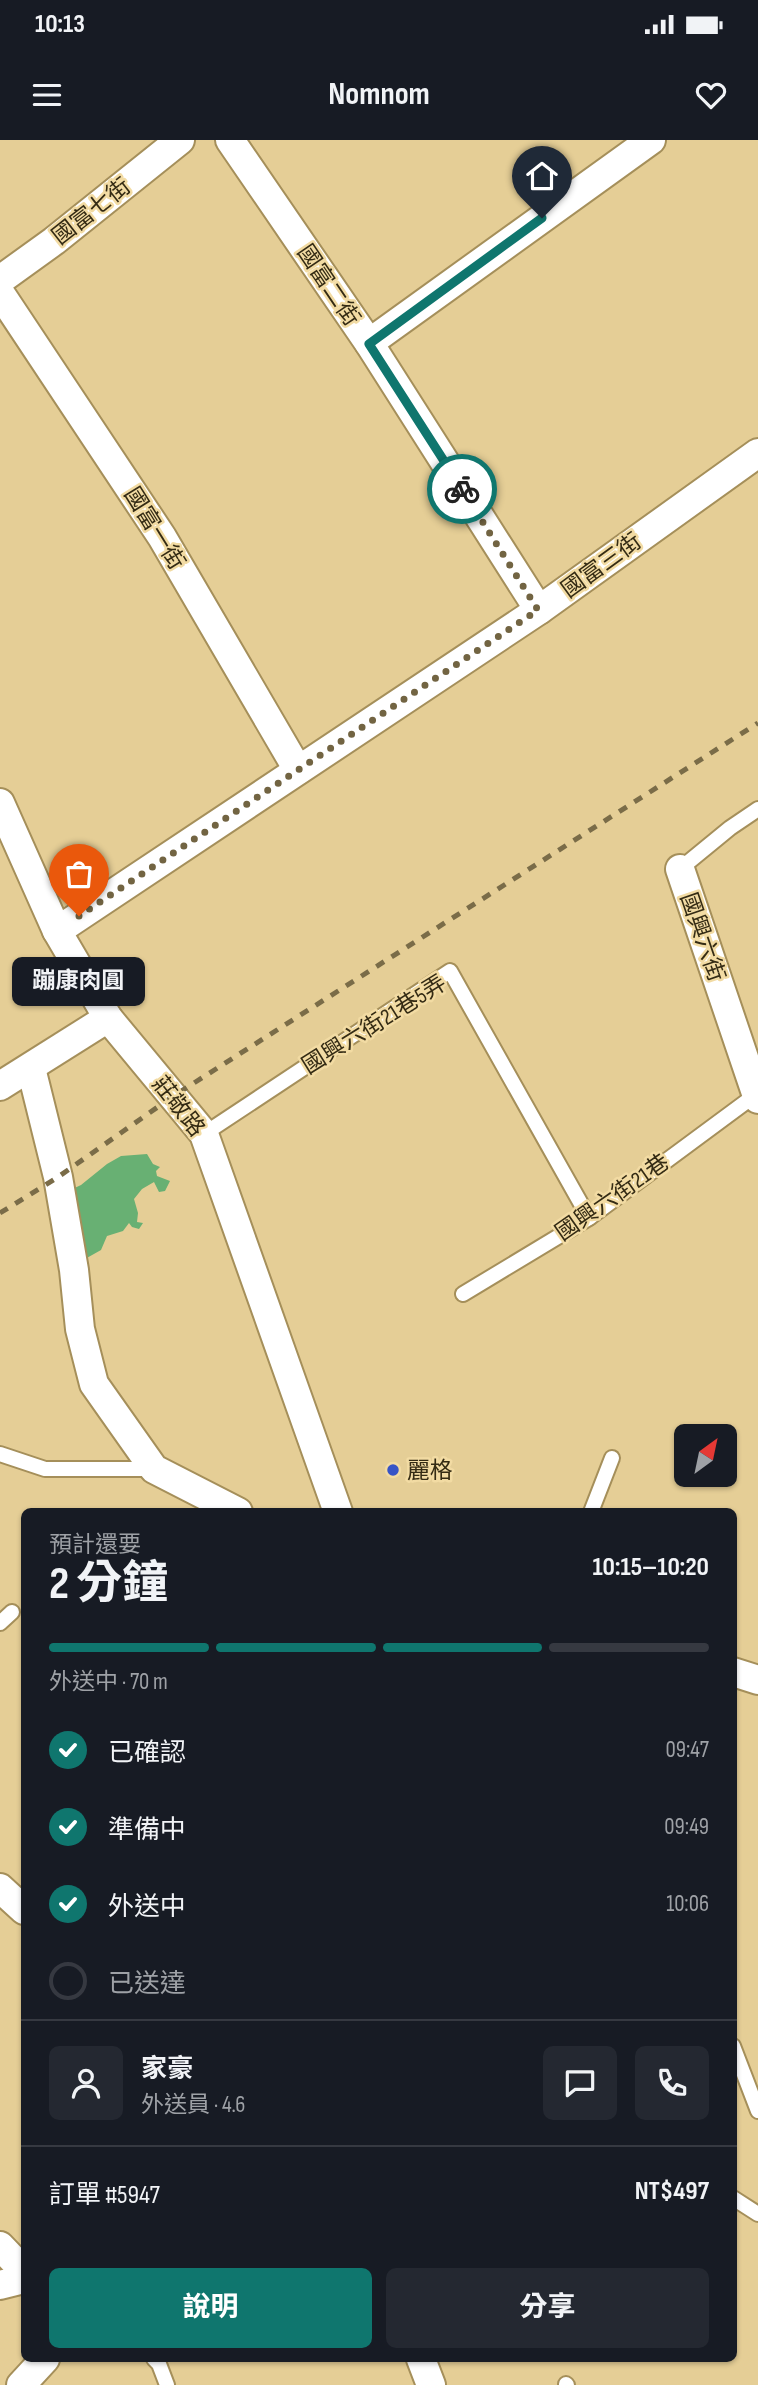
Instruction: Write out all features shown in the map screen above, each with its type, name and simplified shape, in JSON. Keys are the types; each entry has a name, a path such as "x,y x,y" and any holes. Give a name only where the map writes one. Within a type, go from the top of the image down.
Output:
{"street":[{"name":"國富七街","path":"0,280 180,140"},
{"name":"國富二街","path":"230,140 369,344 538,610"},
{"path":"369,344 651,140"},
{"name":"國富一街","path":"0,293 162,537 298,770"},
{"name":"國富三街","path":"57,931 538,610 758,453"},
{"name":"莊敬路","path":"0,803 57,931 108,1018 204,1134 337,1508"},
{"name":"國興六街","path":"680,869 757,1095"},
{"path":"0,1086 108,1018"},
{"path":"32,1068 58,1177 74,1270 80,1329 94,1384 154,1469 230,1508"},
{"path":"737,1673 758,1680"},
{"path":"1,1891 21,1908"},
{"path":"0,2246 21,2267"},
{"path":"0,2285 21,2280"},
{"path":"21,2385 42,2362"},
{"path":"422,2362 431,2385"}],"lane":[{"name":"國興六街","path":"680,869 758,809"},
{"name":"國興六街21巷5弄","path":"204,1134 450,971 589,1218"},
{"name":"國興六街21巷","path":"463,1294 589,1218 757,1095"},
{"path":"0,1454 45,1469 154,1469"},
{"path":"593,1508 612,1458"},
{"path":"0,1623 12,1612"},
{"path":"737,2056 758,2111"},
{"path":"737,2201 758,2214"},
{"path":"157,2362 167,2385"}],"green space":[{"path":"147,1154 153,1164 160,1167 156,1171 157,1176 170,1181 165,1191 159,1192 154,1182 142,1189 134,1199 138,1213 137,1222 143,1223 139,1229 129,1223 123,1231 107,1236 101,1250 85,1259 57,1223 49,1219 50,1209 66,1192 81,1185 121,1156"}],"railway":[{"path":"0,1213 58,1177 172,1097 758,723"}],"way so far":[{"path":"79,916 538,610 462,489"}],"place":[{"name":"蹦康肉圓","path":"79,916"},
{"name":"麗格","path":"393,1470"}],"route":[{"path":"462,489 369,344 542,218"}]}
